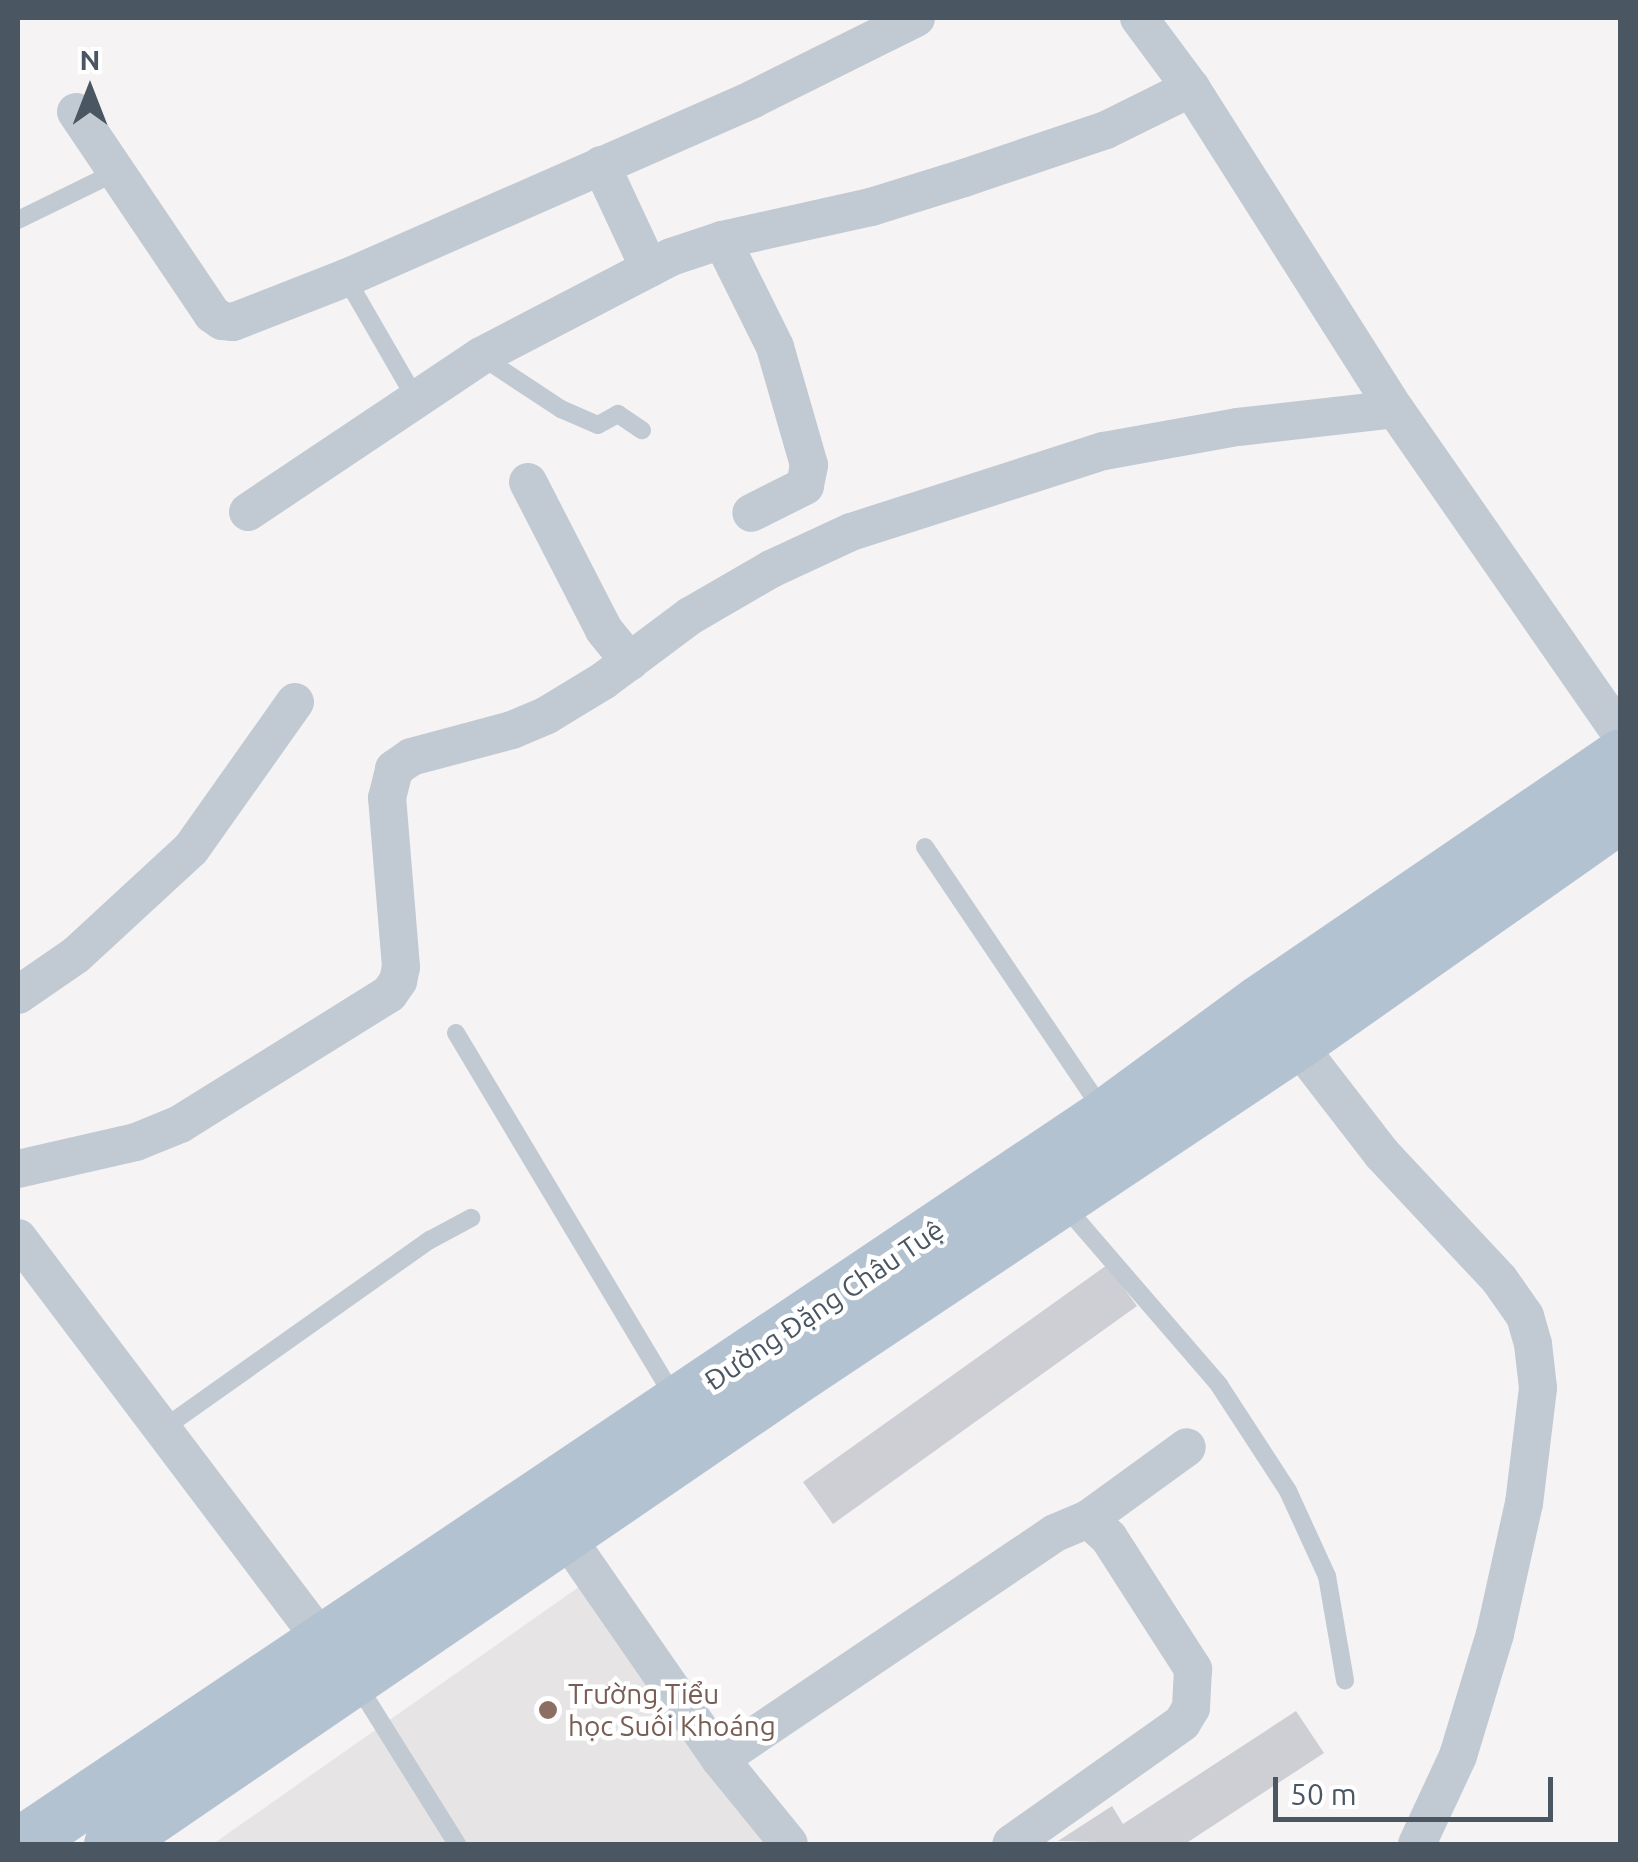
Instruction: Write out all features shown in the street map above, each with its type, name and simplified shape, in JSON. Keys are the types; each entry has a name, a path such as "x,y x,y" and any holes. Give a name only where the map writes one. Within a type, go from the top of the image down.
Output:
{"main road":[{"name":"Đường Đặng Châu Tuệ","path":"1119,1134 1260,1002 1620,756"},
{"name":"Đường Đặng Châu Tuệ","path":"20,1844 338,1661 1119,1134 1298,1041 1620,815"},
{"name":"Đường Đặng Châu Tuệ","path":"111,1844 338,1661"}],"street":[{"path":"76,112 212,314 222,321 234,322 346,278 753,99 916,18"},
{"path":"1139,18 1190,88 1384,389 1620,733"},
{"path":"248,512 481,356 648,268 722,240 871,208 964,178 1106,130 1190,88"},
{"path":"600,165 648,268"},
{"path":"722,240 775,347 809,464 805,486 752,513"},
{"path":"18,1169 136,1142 180,1124 389,994 401,967 386,798 394,769 426,750 512,730 547,715 617,646 690,616 771,569 851,532 1104,452 1238,427 1384,389"},
{"path":"528,482 617,646"},
{"path":"18,995 76,955 191,849 295,702"},
{"path":"1260,1002 1298,1041 1382,1154 1499,1279 1525,1316 1533,1344 1538,1388 1524,1503 1494,1634 1458,1756 1417,1844"},
{"path":"18,1238 338,1661"},
{"path":"720,1760 1055,1534 1088,1519 1187,1447"},
{"path":"552,1516 720,1760 788,1844"},
{"path":"1011,1844 1182,1723 1190,1708 1194,1668 1109,1538 1088,1519"}],"lane":[{"path":"18,220 116,172"},
{"path":"346,278 416,398"},
{"path":"481,356 562,408 598,425 618,414 642,430"},
{"path":"924,848 1119,1134"},
{"path":"456,1033 689,1424"},
{"path":"1045,1184 1219,1385 1288,1490 1327,1576 1345,1680"},
{"path":"164,1428 430,1240 472,1218"},
{"path":"338,1661 458,1844"}],"shaded area":[{"name":"Trường Tiểu học Suối Khoáng","path":"596,1575 786,1844 213,1844"}],"building":[{"path":"1107,1265 1137,1306 833,1524 803,1482"},
{"path":"1296,1711 1324,1753 1185,1844 1058,1841 1112,1806 1123,1824"}],"place":[{"name":"Trường Tiểu học Suối Khoáng","path":"548,1710"}]}
